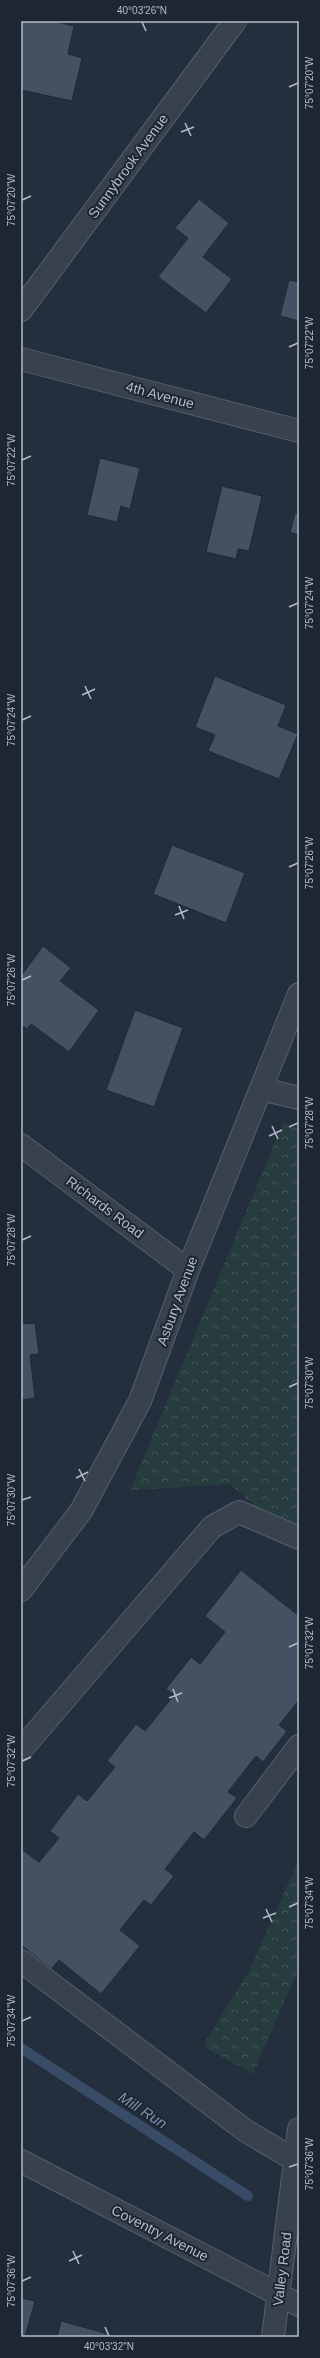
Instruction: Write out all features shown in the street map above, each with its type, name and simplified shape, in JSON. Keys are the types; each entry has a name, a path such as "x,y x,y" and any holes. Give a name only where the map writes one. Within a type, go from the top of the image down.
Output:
{"street":[{"name":"Sunnybrook Avenue","path":"21,310 235,21"},
{"name":"4th Avenue","path":"21,359 299,431"},
{"name":"Asbury Avenue","path":"21,1590 80,1511 140,1401 188,1270 299,994"},
{"path":"261,1089 299,1098"},
{"name":"Richards Road","path":"21,1145 188,1270"},
{"path":"21,1750 212,1527 239,1512 299,1538"},
{"path":"246,1816 299,1746"},
{"path":"21,1961 246,2131 295,2160"},
{"name":"Valley Road","path":"272,2337 279,2294 299,2129"},
{"name":"Coventry Avenue","path":"21,2161 299,2305"}],"green space":[{"path":"283,1123 299,1128 299,1545 230,1484 130,1490"},
{"path":"299,1859 299,1968 253,2074 203,2046 249,1971"}],"building":[{"path":"21,21 54,21 74,26 68,54 82,58 72,101 21,90"},
{"path":"199,199 229,223 203,257 232,279 206,313 158,277 188,238 175,228"},
{"path":"289,280 299,282 299,321 280,316"},
{"path":"100,458 140,468 130,509 121,506 117,522 87,515"},
{"path":"222,486 262,496 249,551 238,549 236,559 206,552"},
{"path":"295,513 299,514 299,535 290,532"},
{"path":"215,676 286,705 278,726 298,734 279,779 208,751 215,735 195,727"},
{"path":"172,845 245,873 226,923 153,894"},
{"path":"43,946 71,968 60,981 99,1010 69,1052 31,1024 27,1029 21,1025 21,976"},
{"path":"135,1010 183,1028 154,1107 106,1090"},
{"path":"35,1323 39,1354 30,1355 35,1398 21,1400 21,1324"},
{"path":"241,1570 299,1616 299,1700 279,1725 287,1731 263,1762 256,1756 228,1792 237,1798 204,1840 194,1832 165,1869 174,1876 151,1905 144,1900 120,1930 140,1946 101,1994 59,1960 51,1969 21,1945 21,1849 39,1862 59,1838 50,1831 78,1794 87,1801 115,1767 107,1761 136,1724 145,1731 174,1695 166,1689 191,1657 200,1664 225,1632 205,1616"},
{"path":"21,2298 35,2301 25,2337 21,2337"},
{"path":"61,2321 119,2337 57,2337"}],"waterway":[{"name":"Mill Run","path":"21,2048 248,2196"}]}
